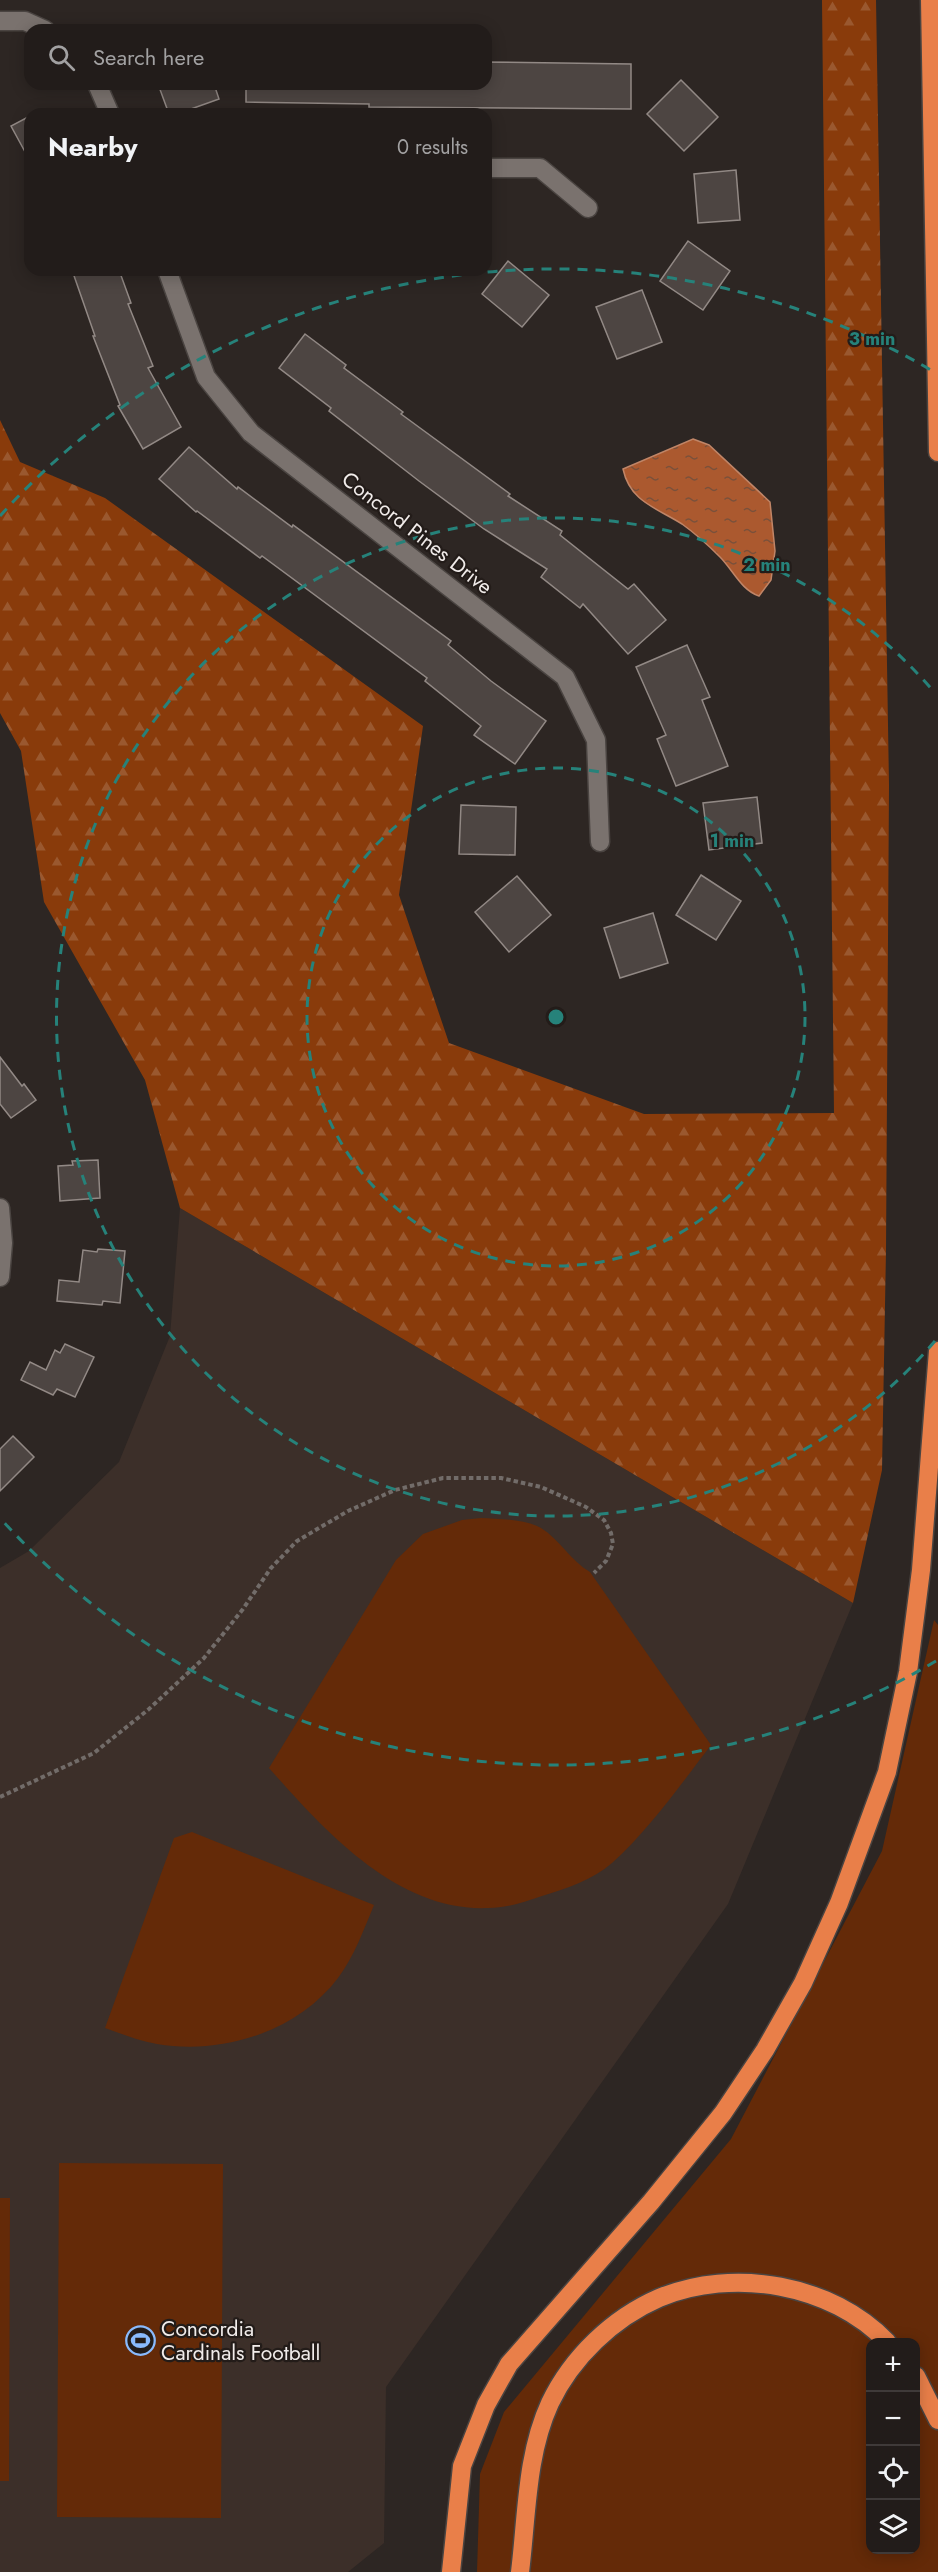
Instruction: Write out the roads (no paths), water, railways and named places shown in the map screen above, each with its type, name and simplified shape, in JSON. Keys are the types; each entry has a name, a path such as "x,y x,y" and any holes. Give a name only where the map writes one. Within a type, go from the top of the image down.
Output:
{"highway":[{"path":"930,0 938,452"},
{"path":"451,2572 462,2466 486,2405 509,2364 651,2202 723,2113 765,2050 803,1983 839,1903 886,1772 908,1672 921,1570 938,1351"},
{"path":"520,2572 532,2454 550,2403 576,2361 612,2326 659,2299 696,2287 739,2283 787,2288 828,2300 872,2327 882,2338"},
{"path":"920,2386 938,2420"},
{"path":"458,2518 463,2572"}],"street":[{"path":"0,21 25,21 32,24"},
{"path":"100,90 107,108"},
{"path":"492,168 540,168 588,208"},
{"name":"Concord Pines Drive","path":"169,276 206,377 250,433 565,676 596,740 600,842"},
{"path":"0,1208 3,1243 0,1277"}],"water":[{"path":"693,439 709,445 770,502 775,551 771,580 759,596 747,589 720,557 697,536 638,497 627,480 623,469"}],"place":[{"name":"Concordia Cardinals Football","path":"140,2341"}]}
